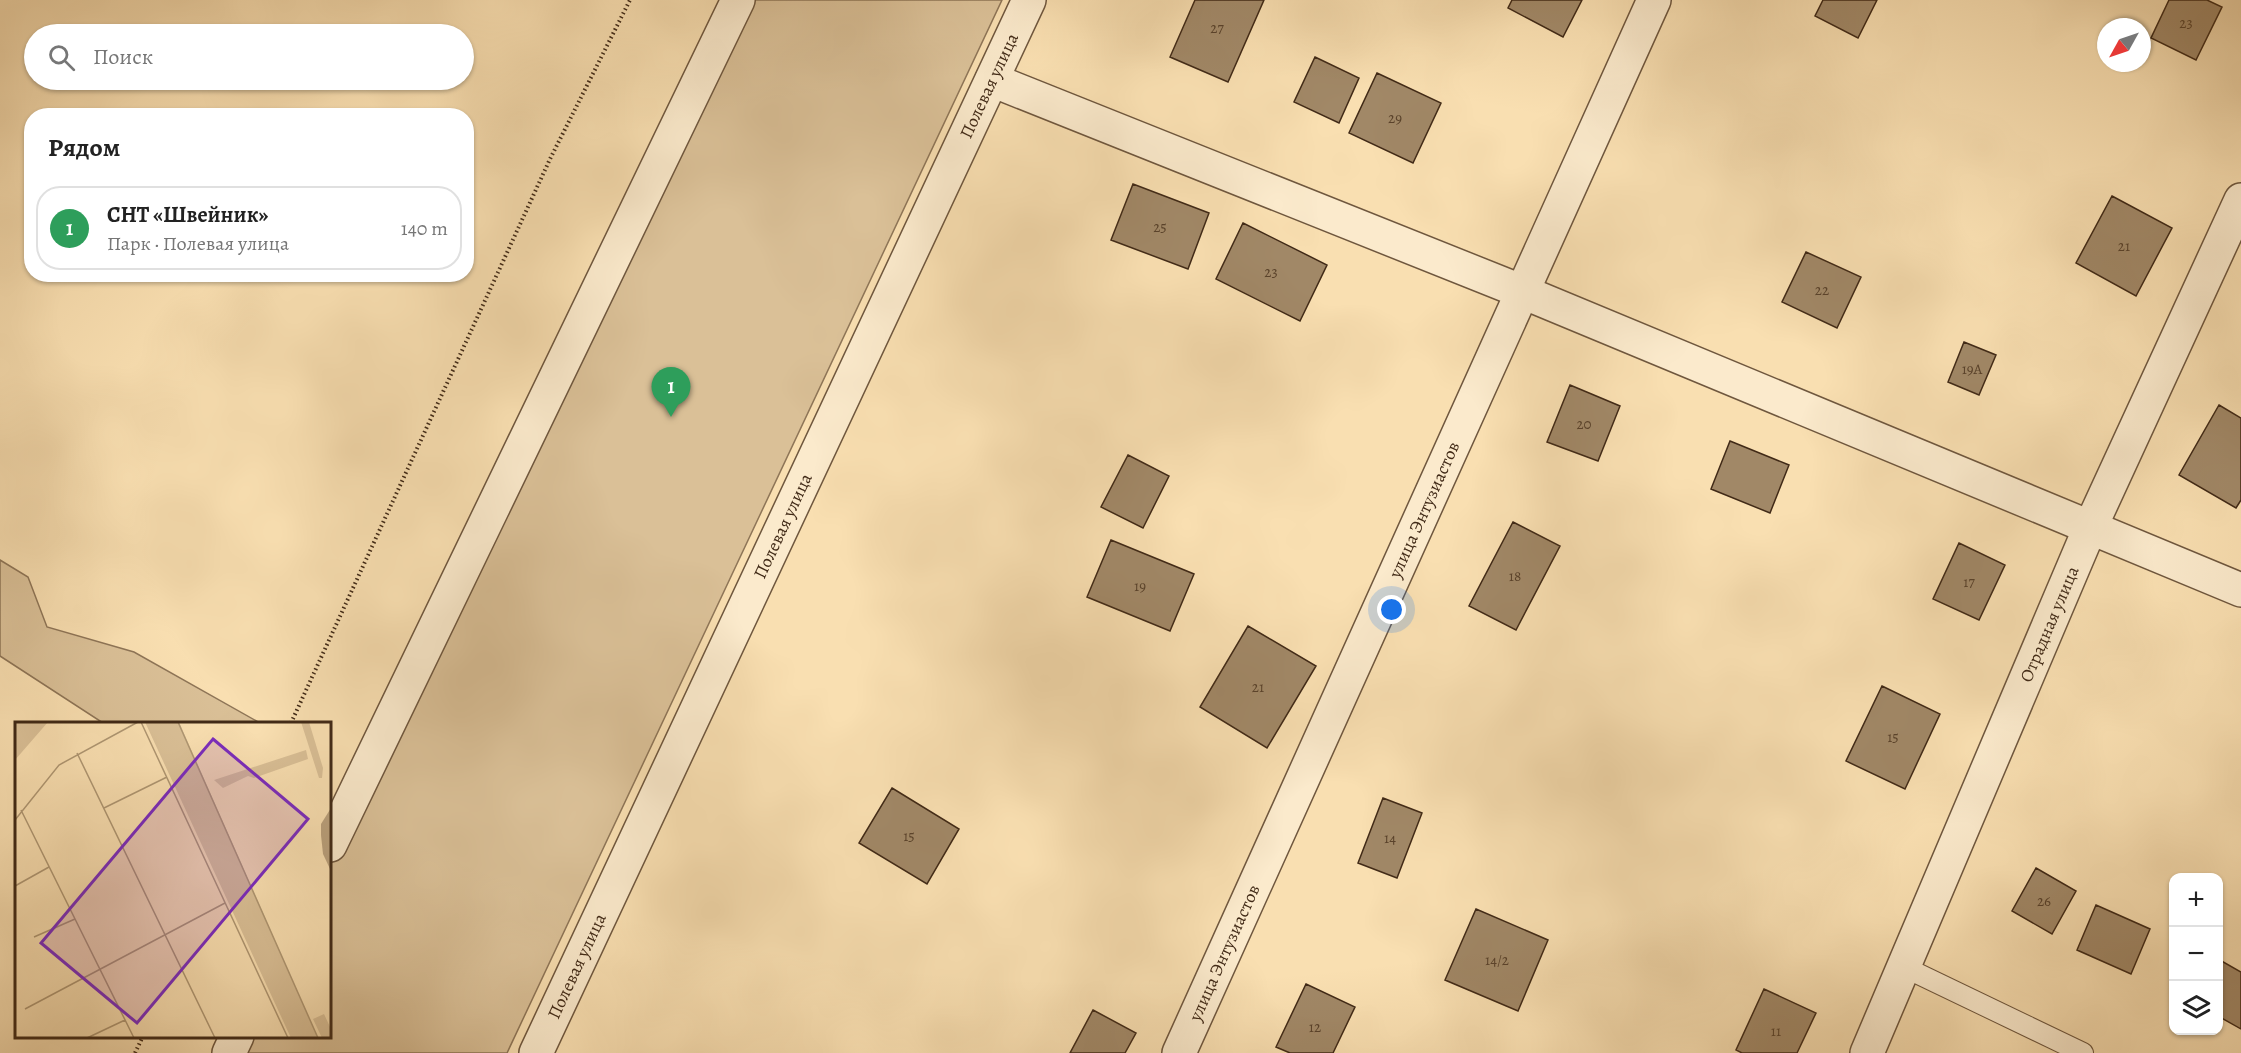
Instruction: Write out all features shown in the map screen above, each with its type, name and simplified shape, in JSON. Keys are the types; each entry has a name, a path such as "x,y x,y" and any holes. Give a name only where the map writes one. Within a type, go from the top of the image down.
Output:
{"street":[{"path":"332,841 738,0"},
{"name":"Полевая улица","path":"536,1053 1029,0"},
{"name":"улица Энтузиастов","path":"1179,1053 1654,0"},
{"path":"992,80 1523,292 2241,590"},
{"name":"Отрадная улица","path":"1867,1053 2090,528 2241,200"},
{"path":"230,1053 236,1038"}],"lane":[{"path":"1904,967 2084,1053"}],"path":[{"path":"291,722 550,159 630,0"},
{"path":"135,1053 142,1038"}],"shaded area":[{"path":"743,0 1002,0 507,1053 222,1053 230,1038 332,1038 332,831"},
{"path":"0,560 28,577 47,627 134,652 258,722 101,722 0,656"}],"building":[{"path":"1195,0 1264,0 1228,82 1170,57"},
{"path":"1512,0 1582,0 1563,37 1508,8"},
{"path":"1823,0 1877,0 1858,38 1815,16"},
{"path":"2169,0 2207,0 2222,7 2196,60 2151,38"},
{"path":"1315,57 1359,78 1339,123 1294,102"},
{"path":"1377,73 1441,103 1413,163 1349,133"},
{"path":"1133,184 1209,213 1188,269 1111,240"},
{"path":"2112,196 2172,228 2136,296 2076,263"},
{"path":"1243,223 1327,265 1300,321 1216,279"},
{"path":"1806,252 1861,277 1837,328 1782,302"},
{"path":"1964,342 1996,355 1979,395 1948,382"},
{"path":"1570,385 1620,406 1598,461 1547,442"},
{"path":"2219,405 2241,418 2241,500 2236,508 2179,475"},
{"path":"1730,441 1789,465 1770,513 1711,489"},
{"path":"1128,455 1169,476 1143,528 1101,507"},
{"path":"1513,522 1560,546 1516,630 1469,606"},
{"path":"1111,540 1194,574 1170,631 1087,597"},
{"path":"1959,543 2005,565 1979,620 1933,599"},
{"path":"1248,626 1316,666 1267,748 1200,707"},
{"path":"1882,686 1940,714 1905,789 1846,761"},
{"path":"892,788 959,829 927,884 859,843"},
{"path":"1383,798 1422,813 1397,878 1358,863"},
{"path":"2036,868 2076,891 2052,934 2012,911"},
{"path":"2096,905 2150,929 2131,974 2077,950"},
{"path":"1476,909 1548,940 1518,1011 1445,980"},
{"path":"2223,962 2241,972 2241,1029 2223,1019"},
{"path":"1306,984 1355,1007 1333,1053 1290,1053 1276,1047"},
{"path":"1764,989 1816,1013 1797,1053 1742,1053 1736,1050"},
{"path":"1093,1010 1136,1033 1125,1053 1070,1053"}],"place":[{"name":"СНТ «Швейник»","path":"671,417"}]}
